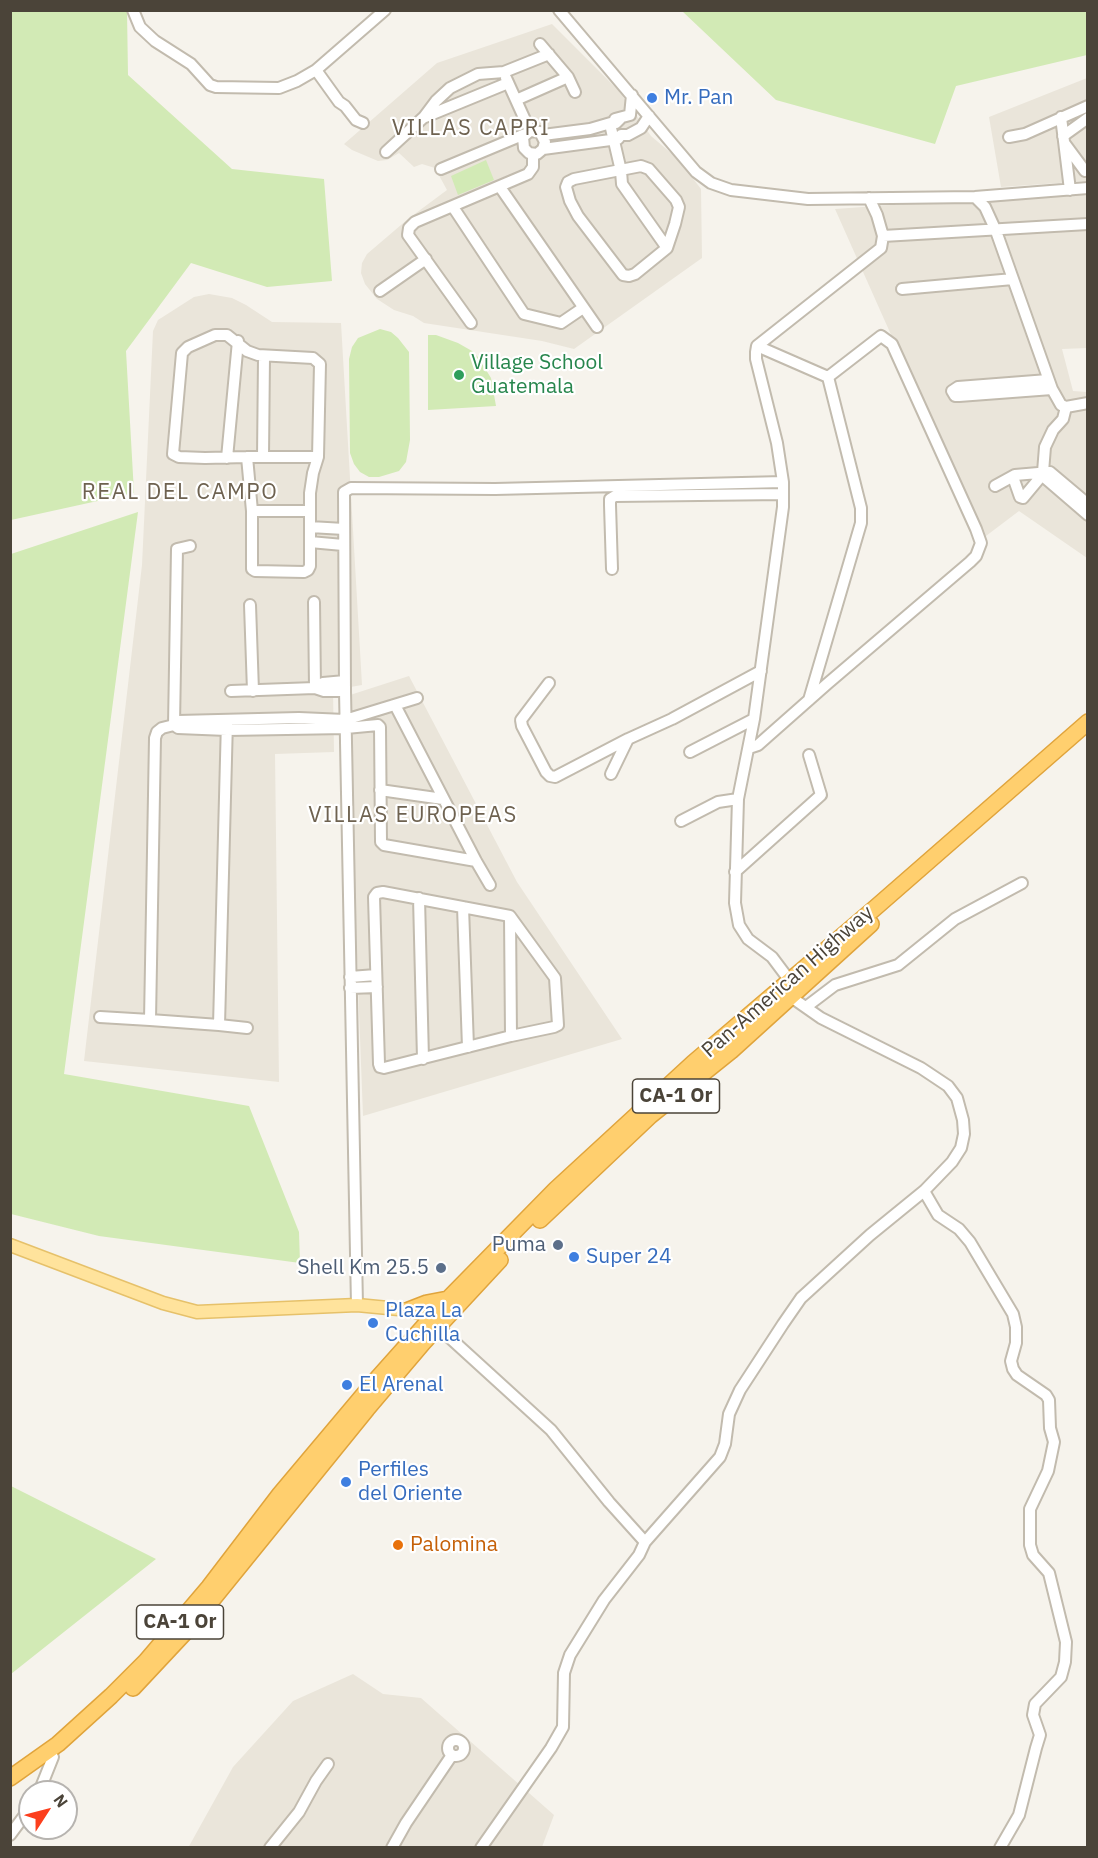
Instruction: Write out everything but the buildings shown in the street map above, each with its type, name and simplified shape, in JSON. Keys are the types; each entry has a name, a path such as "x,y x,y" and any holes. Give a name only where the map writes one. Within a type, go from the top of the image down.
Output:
{"highway":[{"name":"Pan-American Highway","path":"10,1789 103,1717 153,1669 191,1626 367,1408 448,1299 563,1182 766,1000 1088,722"},
{"name":"Pan-American Highway","path":"10,1778 58,1744 146,1661 209,1587 323,1442 432,1323 650,1116 726,1054 918,881 1088,734"},
{"path":"726,1054 718,1051 718,1048 754,1017 766,1000"},
{"path":"411,1310 427,1303 448,1299"},
{"path":"411,1310 432,1323"},
{"path":"299,1493 293,1490 293,1487 317,1455 323,1442"}],"main road":[{"path":"10,1245 163,1303 197,1312 357,1305 411,1310"}],"street":[{"path":"133,10 141,27 155,41 191,64 210,84 216,87 279,88 316,70 385,10"},
{"path":"559,10 701,176 711,183 731,190 808,199 975,197 1085,189 1080,172 1064,140 1061,117"},
{"path":"540,44 568,77 575,92"},
{"path":"386,152 424,117 450,88 478,74 504,72 549,54"},
{"path":"316,70 339,102 356,120 363,123"},
{"path":"504,72 528,133 522,145 526,151 538,152 627,135 665,136"},
{"path":"516,100 568,77"},
{"path":"424,117 508,83"},
{"path":"620,119 632,95"},
{"path":"1009,137 1025,134 1088,106"},
{"path":"441,169 528,133 536,131 543,135 590,129 620,119 647,114"},
{"path":"627,135 647,114"},
{"path":"1064,140 1088,118"},
{"path":"620,119 627,135 621,171 622,184 667,248"},
{"path":"620,119 627,135"},
{"path":"471,323 408,235 409,228 415,222 500,187 531,171 538,152 545,142 543,135"},
{"path":"1064,140 1080,172"},
{"path":"646,166 676,200 679,207 667,248 635,274 623,275 578,216 566,187 568,182 646,166"},
{"path":"1070,190 1080,172"},
{"path":"500,187 597,327"},
{"path":"975,197 985,207 996,231 1050,384 1061,405 1066,407 1088,403"},
{"path":"789,981 772,957 748,939 739,925 735,903 738,799 754,719 783,494 777,443 756,358 757,346 881,248 883,236 869,198"},
{"path":"453,207 524,314 561,323 584,308"},
{"path":"883,236 1088,224"},
{"path":"380,291 426,259"},
{"path":"902,289 1014,279"},
{"path":"247,457 252,511 252,567 254,570 304,572 308,570 310,566 309,511 313,473 318,457 319,362 313,358 264,357 247,351 238,341 223,334 184,350 172,451 175,456 179,458 247,457 318,457"},
{"path":"748,748 758,745 970,562 976,556 981,543 892,344 880,336 828,377"},
{"path":"227,458 238,341"},
{"path":"757,346 828,377"},
{"path":"263,457 264,357"},
{"path":"809,700 861,523 858,498 828,377"},
{"path":"1050,384 959,396 952,391 958,387 1050,384"},
{"path":"1066,407 1063,418 1053,430 1045,447 1043,472 1045,478 1080,501 1088,515"},
{"path":"995,486 1013,477 1043,472"},
{"path":"1013,477 1020,497 1023,498 1043,472"},
{"path":"357,1305 345,686 343,496 346,489 495,489 783,482"},
{"path":"612,569 610,499 615,496 783,494"},
{"path":"252,511 309,511"},
{"path":"310,527 344,529"},
{"path":"310,542 344,545"},
{"path":"174,725 182,561 177,549 190,546"},
{"path":"314,602 315,688"},
{"path":"250,605 253,690"},
{"path":"549,683 521,720 546,772 555,777 761,671"},
{"path":"231,691 315,688 323,683 345,686"},
{"path":"150,1020 155,738 159,730 174,725 178,721 227,725 276,724 298,718 346,724 368,720 395,705 417,698"},
{"path":"395,705 490,885"},
{"path":"690,752 754,719"},
{"path":"368,720 380,727 379,837 382,843 476,861"},
{"path":"219,1025 227,725"},
{"path":"611,774 628,739"},
{"path":"735,872 821,795 809,755"},
{"path":"380,790 443,799"},
{"path":"681,821 718,802 738,799"},
{"path":"806,1007 835,985 898,965 955,919 1022,883"},
{"path":"383,892 419,898 510,916 555,978 558,1025 554,1028 512,1036 423,1059 380,1067 374,897 377,893 383,892"},
{"path":"419,898 423,1059"},
{"path":"462,907 468,1047"},
{"path":"510,916 512,1036"},
{"path":"350,982 376,981"},
{"path":"481,1848 551,1748 563,1727 565,1664 597,1610 639,1555 645,1542 720,1457 725,1444 729,1414 740,1390 801,1298 870,1235 924,1191 952,1162 961,1148 964,1134 957,1098 948,1086 921,1068 821,1018 791,997"},
{"path":"100,1017 247,1028"},
{"path":"924,1191 938,1215 959,1229 970,1242 1012,1314 1016,1327 1016,1343 1011,1361 1013,1369 1017,1375 1046,1395 1049,1400 1050,1428 1054,1442 1048,1471 1030,1509 1030,1545 1033,1555 1049,1573 1066,1642 1065,1662 1061,1677 1035,1704 1033,1715 1040,1735 1019,1815 1000,1848"},
{"path":"432,1323 551,1430 609,1502 645,1542"},
{"path":"392,1848 452,1755"},
{"path":"44,1780 53,1757"},
{"path":"270,1848 299,1812 328,1764"}],"shaded area":[{"path":"552,24 619,91 651,136 678,159 701,189 702,258 574,349 542,341 424,323 413,316 394,310 377,299 365,284 361,273 362,263 367,254 447,190 435,168 422,164 414,167 399,153 387,160 378,161 344,144 437,63"},
{"path":"1087,78 1087,181 1001,187 989,117"},
{"path":"1087,191 1087,348 1062,349 1073,391 1087,392 1087,558 1019,511 982,539 835,209"},
{"path":"209,294 232,298 272,322 341,323 362,685 333,690 334,752 275,754 279,1082 84,1061 142,565 153,331 158,320 194,297"},
{"path":"409,676 517,882 622,1039 363,1116 347,696"},
{"path":"353,1674 383,1694 421,1698 554,1815 542,1847 188,1848 233,1767 293,1701"}],"green space":[{"path":"10,11 127,11 128,75 232,169 324,179 332,281 267,287 191,263 126,351 134,493 11,520"},
{"path":"682,11 1087,11 1087,55 956,86 935,144 776,100"},
{"path":"486,160 494,180 458,195 451,176"},
{"path":"380,329 391,332 409,352 410,440 406,462 399,471 379,477 369,477 360,472 350,453 349,359 352,347 358,338"},
{"name":"Village School Guatemala","path":"428,335 436,335 458,343 478,357 491,378 496,406 428,410"},
{"path":"138,512 64,1074 249,1106 299,1232 300,1263 99,1236 11,1214 11,554"},
{"path":"11,1486 156,1559 11,1674"}],"place":[{"name":"Mr. Pan","path":"652,98"},
{"name":"Village School Guatemala","path":"459,375"},
{"name":"Puma","path":"558,1245"},
{"name":"Super 24","path":"574,1257"},
{"name":"Shell Km 25.5","path":"441,1268"},
{"name":"Plaza La Cuchilla","path":"373,1323"},
{"name":"El Arenal","path":"347,1385"},
{"name":"Perfiles del Oriente","path":"346,1482"},
{"name":"Palomina","path":"398,1545"}],"district":[{"name":"VILLAS CAPRI","path":"471,129"},
{"name":"REAL DEL CAMPO","path":"180,493"},
{"name":"VILLAS EUROPEAS","path":"413,816"}]}
